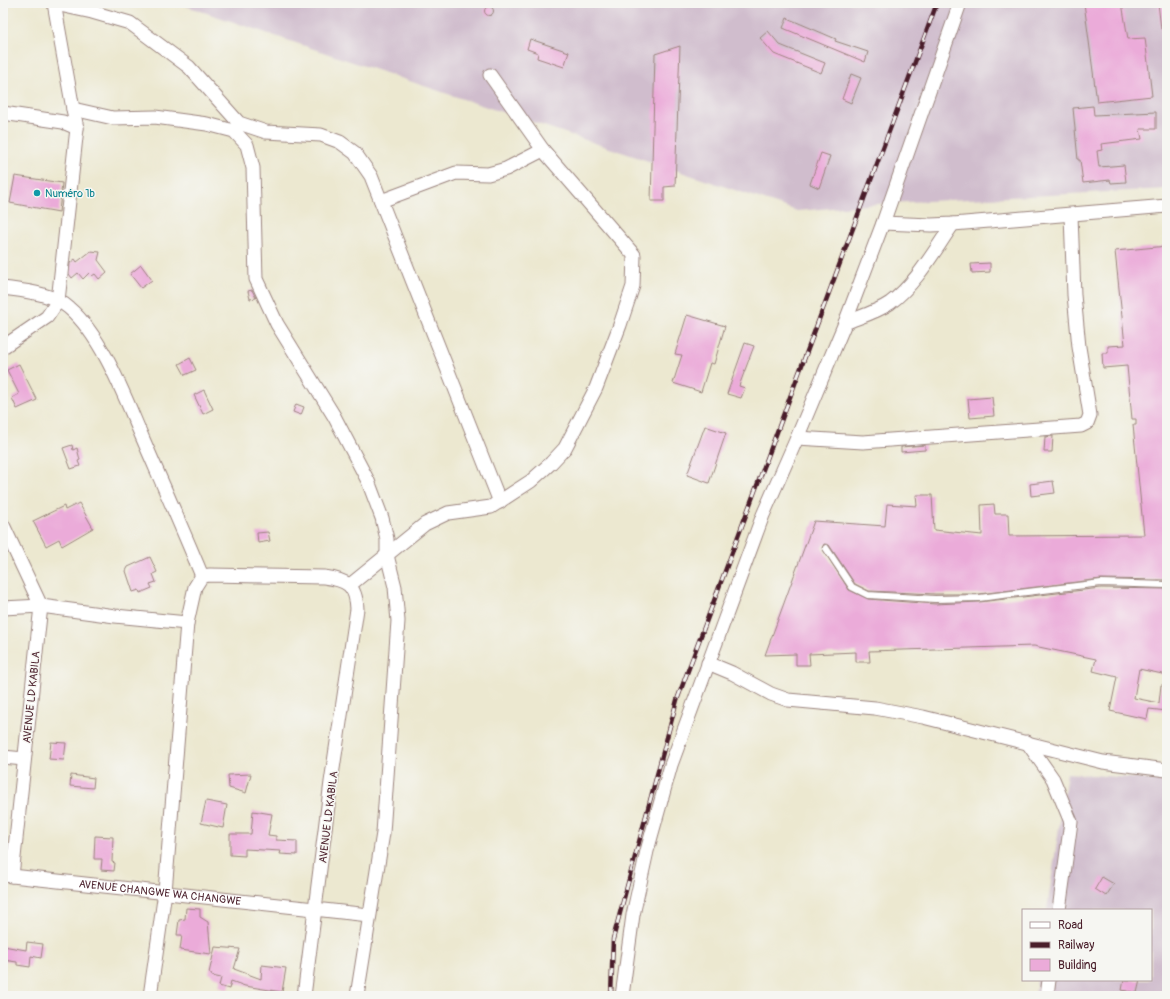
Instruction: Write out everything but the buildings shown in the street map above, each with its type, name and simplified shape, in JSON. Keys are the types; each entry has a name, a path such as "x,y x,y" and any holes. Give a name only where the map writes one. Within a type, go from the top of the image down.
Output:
{"street":[{"path":"3,347 47,317 58,301 77,128 55,3 130,23 189,67 237,127 247,145 253,168 256,279 277,324 334,416 368,481 382,518 387,539 387,555 395,587 398,621 382,833 357,996"},
{"path":"622,996 633,915 671,765 763,515 797,438 883,223 960,3"},
{"path":"202,576 324,577 339,579 350,585 425,524 448,513 480,510 500,502 531,481 565,448 596,388 620,325 633,286 634,255 543,150 490,75"},
{"path":"73,109 113,118 155,117 266,132 321,135 340,142 355,153 371,176 500,502"},
{"path":"3,113 63,122 77,128"},
{"path":"381,201 456,173 488,174 506,169 543,150"},
{"path":"883,223 931,225 953,224 1167,206"},
{"path":"797,438 863,442 1081,426 1087,423 1090,415 1079,347 1074,295 1071,215"},
{"path":"844,323 888,304 906,289 922,270 953,224"},
{"path":"3,288 32,292 58,301 68,307 79,318 102,351 122,392 202,576"},
{"path":"3,525 41,606"},
{"path":"150,996 165,892 187,623 195,588 202,576"},
{"name":"AVENUE LD KABILA","path":"304,996 331,782 357,609 356,595 350,585"},
{"path":"3,608 41,606 115,616 187,623"},
{"name":"AVENUE LD KABILA","path":"8,876 24,759 41,606"},
{"path":"708,663 732,673 771,694 788,700 875,708 923,717 1103,762 1167,770"},
{"path":"1027,742 1053,779 1071,822 1060,909"},
{"path":"3,757 24,759"},
{"name":"AVENUE CHANGWE WA CHANGWE","path":"8,876 316,908"},
{"path":"316,908 369,915"},
{"path":"1047,996 1049,981"}],"lane":[{"path":"826,548 852,587 868,595 935,599 979,598 1101,583 1167,584"}],"shaded area":[{"path":"177,3 1167,3 1167,189 889,203 797,211"},
{"path":"1067,773 1167,781 1167,996 1035,996 1037,981 1152,981 1152,909 1047,909"}],"railway":[{"path":"611,996 613,939 677,700 937,3"}],"place":[{"name":"Numéro 1b","path":"37,193"}]}
